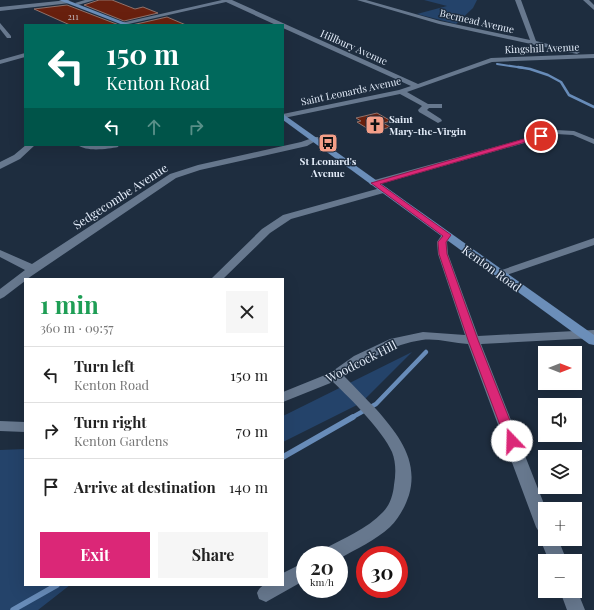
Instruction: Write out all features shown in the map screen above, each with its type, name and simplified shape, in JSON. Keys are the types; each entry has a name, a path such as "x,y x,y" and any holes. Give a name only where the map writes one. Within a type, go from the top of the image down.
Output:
{"main road":[{"path":"62,0 91,7 90,9"},
{"path":"70,1 126,24"},
{"name":"Kenton Road","path":"284,117 500,274 591,337"}],"street":[{"path":"78,3 92,0"},
{"path":"126,24 228,0"},
{"name":"Hillbury Avenue","path":"228,0 280,24"},
{"name":"Becmead Avenue","path":"360,0 439,22 593,57"},
{"path":"518,0 534,43"},
{"path":"586,0 594,8"},
{"path":"0,9 70,1"},
{"path":"0,25 9,37"},
{"name":"Hillbury Avenue","path":"284,26 417,86"},
{"path":"0,62 24,56"},
{"name":"Kingshill Avenue","path":"491,60 593,57"},
{"name":"Saint Leonards Avenue","path":"284,116 400,92 491,60"},
{"path":"400,92 427,106 439,106"},
{"path":"427,106 422,110 438,121"},
{"path":"374,183 556,132 565,131 574,133 594,142"},
{"name":"Sedgecombe Avenue","path":"0,295 33,269 173,176 198,168 304,144 316,139"},
{"path":"0,166 17,157 30,146"},
{"path":"92,146 108,146"},
{"path":"218,278 266,231 287,217 384,190"},
{"path":"447,235 442,242 443,254 473,340 538,509"},
{"path":"500,274 594,241"},
{"path":"0,253 33,269"},
{"name":"Woodcock Hill","path":"284,397 335,376 359,359 395,342 423,336 473,340 591,337"},
{"path":"335,376 346,386 394,440 399,450 404,471 398,502 389,517 377,527 345,546"},
{"path":"0,426 24,427"},
{"path":"284,582 296,575"},
{"path":"572,598 576,610"}],"shaded area":[{"path":"424,0 477,0 473,8 456,24 417,14 447,6"},
{"path":"412,352 361,403 284,442 284,416"},
{"path":"24,449 24,586 69,586 38,610 0,610 0,450"}],"building":[{"path":"99,0 112,0 135,9 143,7 158,13 124,21 84,5"},
{"path":"67,5 116,24 68,24 34,9"},
{"path":"167,17 184,24 136,24"},
{"path":"377,113 391,121 383,123 390,127 373,132 357,122 361,121 356,118"}],"waterway":[{"path":"497,64 524,68"},
{"path":"518,67 524,68"},
{"path":"524,68 548,75 561,82 569,95 594,107"},
{"path":"351,418 376,404 426,352"},
{"path":"284,456 353,417"},
{"path":"13,610 55,586"}],"place":[{"name":"Saint Mary-the-Virgin","path":"375,125"},
{"name":"St Leonard's Avenue","path":"328,143"}],"route":[{"path":"512,441 473,340 443,254 442,242 447,235 374,183 541,136"}]}
